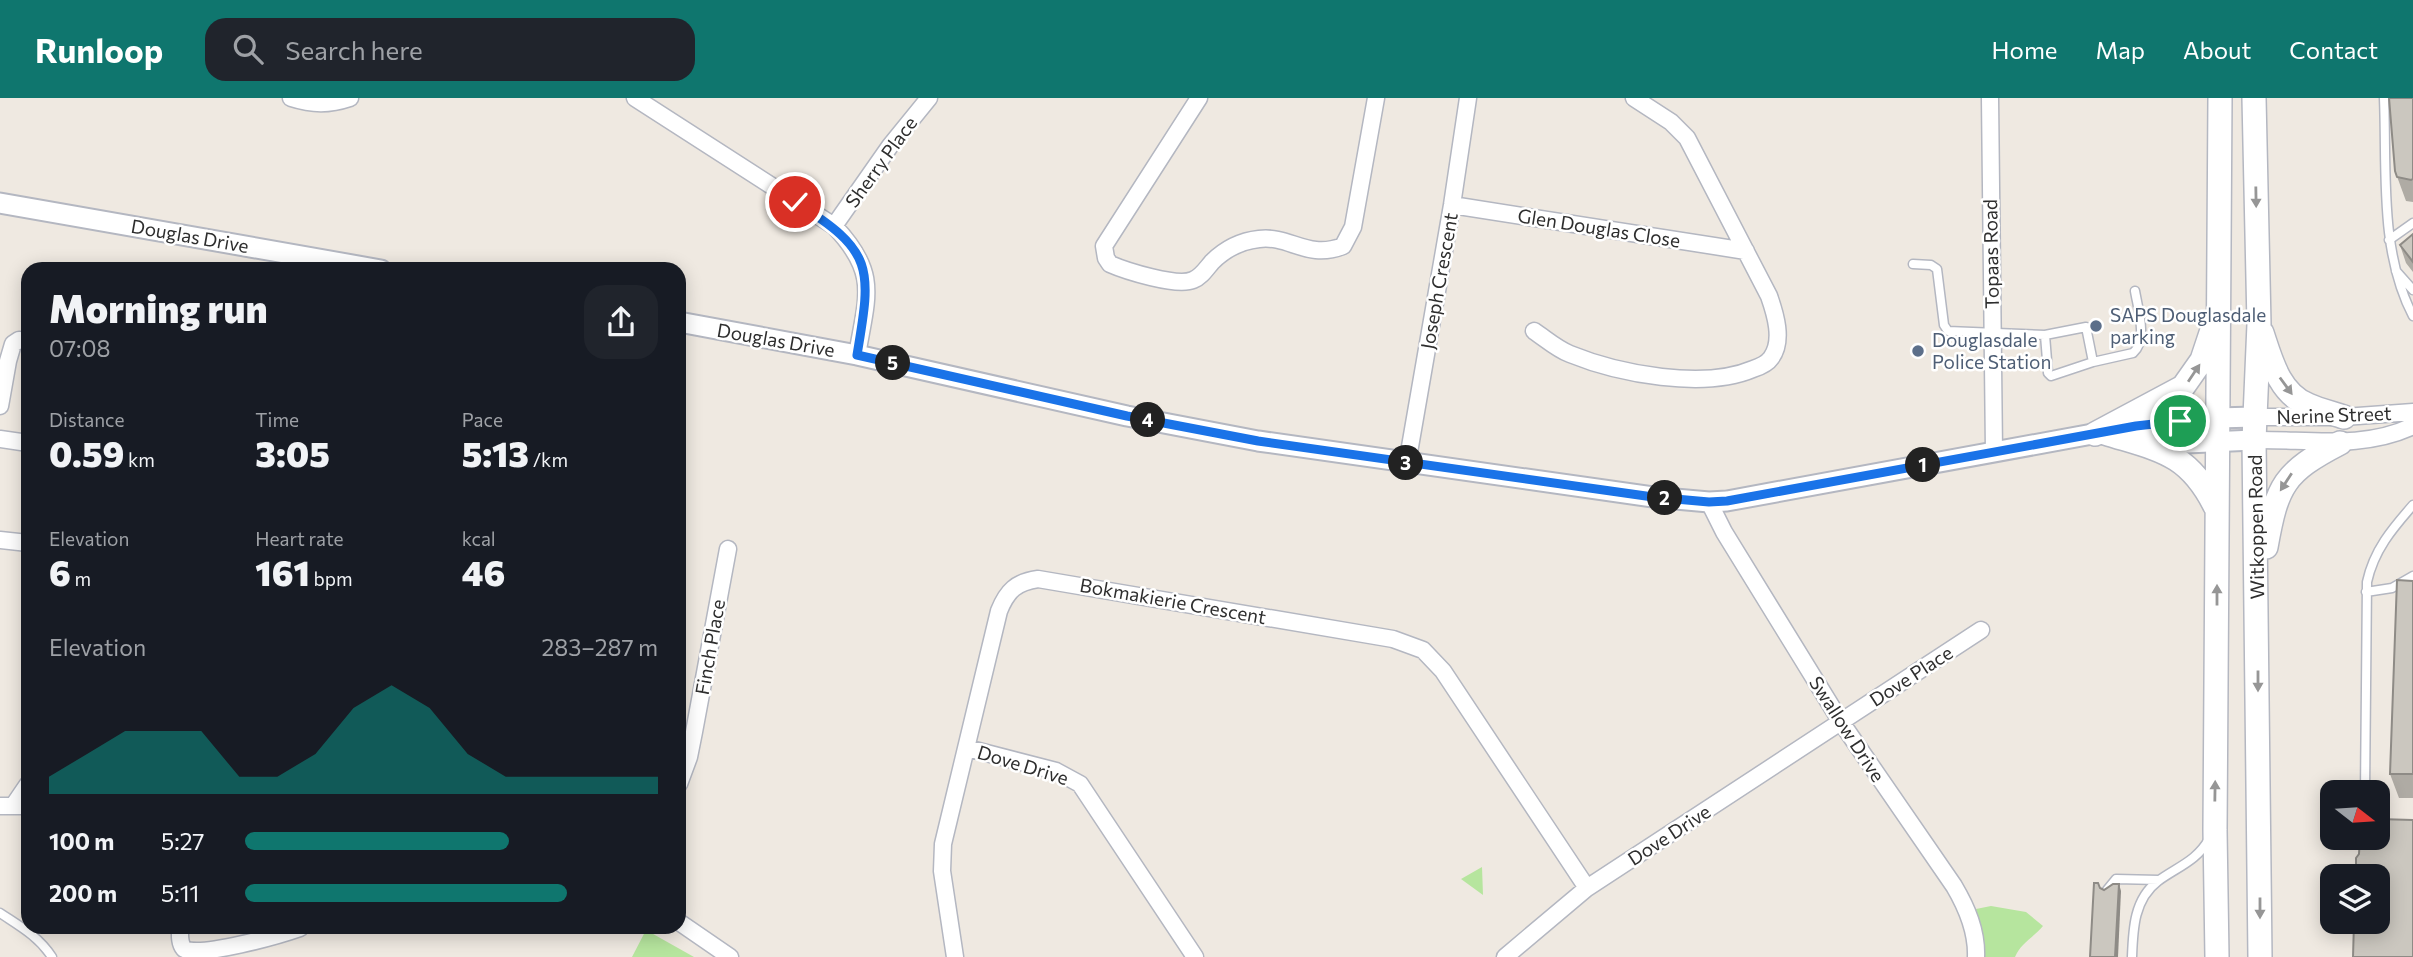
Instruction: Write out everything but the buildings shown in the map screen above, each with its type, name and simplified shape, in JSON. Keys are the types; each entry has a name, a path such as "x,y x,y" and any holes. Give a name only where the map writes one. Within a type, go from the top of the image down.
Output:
{"main road":[{"name":"Witkoppen Road","path":"2217,957 2215,830 2220,98"},
{"name":"Witkoppen Road","path":"2254,98 2259,324 2254,429 2260,957"},
{"path":"2105,433 2183,387 2202,360 2219,299"},
{"path":"2259,324 2277,374 2293,397 2307,405 2344,417"},
{"path":"2105,433 2162,451 2179,460 2206,488 2217,509"},
{"path":"2257,612 2271,519 2280,489 2296,468 2340,443"}],"street":[{"path":"291,98 314,104 327,104 350,98"},
{"path":"635,98 834,226 859,256 866,283 857,355"},
{"name":"Sherry Place","path":"834,226 890,146 929,98"},
{"path":"1199,98 1104,246 1110,264 1182,283 1196,279 1220,254 1231,247 1257,239 1311,251 1343,246 1353,227 1376,98"},
{"name":"Joseph Crescent","path":"1407,464 1468,98"},
{"path":"1534,331 1569,354 1637,372 1684,380 1705,380 1745,373 1771,359 1777,334 1769,296 1687,138 1671,122 1634,98"},
{"name":"Topaas Road","path":"1990,98 1994,452"},
{"name":"Douglas Drive","path":"0,204 335,262"},
{"name":"Glen Douglas Close","path":"1452,205 1746,251"},
{"name":"Douglas Drive","path":"686,323 857,355 1192,429 1407,464 1709,502 1727,501 2148,425 2217,418 2254,429"},
{"path":"0,406 13,344 21,340"},
{"name":"Nerine Street","path":"2254,429 2344,417 2413,412"},
{"name":"Nerine Street","path":"2254,429 2340,443 2377,439 2413,426"},
{"name":"Douglas Drive","path":"2105,433 2171,443 2217,442 2254,429"},
{"path":"0,439 21,442"},
{"name":"Swallow Drive","path":"1709,502 1724,532 1841,722 1954,886 1966,907 1976,957"},
{"path":"0,540 21,542"},
{"name":"Finch Place","path":"686,762 692,744 728,549"},
{"name":"Bokmakierie Crescent","path":"955,957 942,871 943,844 999,611 1010,590 1025,580 1059,581 1393,639 1423,650 1443,671 1587,888"},
{"name":"Dove Place","path":"1841,722 1981,630"},
{"name":"Dove Drive","path":"1505,957 1587,888 1841,722"},
{"name":"Dove Drive","path":"967,748 1056,771 1080,784 1195,957"},
{"path":"686,927 730,957"},
{"path":"180,934 184,950 201,956 217,957 283,934"}],"lane":[{"path":"2384,98 2389,240 2394,269 2413,316"},
{"path":"2389,240 2413,223"},
{"path":"1913,264 1931,265 1937,269 1945,329 1957,333 2045,335 2087,327 2093,362"},
{"path":"2394,269 2413,290"},
{"path":"2045,335 2050,375 2056,376 2093,362 2133,353 2141,340 2135,291"},
{"path":"2365,780 2366,592 2370,568 2383,540 2413,505"},
{"path":"2366,592 2392,588 2413,576"},
{"path":"2132,957 2134,919 2139,904 2159,880 2192,860 2204,848 2215,830"},
{"path":"2107,890 2116,879 2159,880"},
{"path":"0,913 21,926"},
{"path":"33,934 52,957"}],"green space":[{"path":"1482,867 1483,895 1461,879"},
{"path":"1991,906 2026,912 2043,926 2015,957 1983,957 1976,909"},
{"path":"644,934 653,934 694,957 632,957"}],"place":[{"name":"SAPS Douglasdale parking","path":"2096,326"},
{"name":"Douglasdale Police Station","path":"1918,351"}],"route":[{"path":"795,202 834,226 859,256 866,293 857,355 1127,416 1258,441 1451,470 1709,502 2115,432 2136,426 2180,421"}]}
